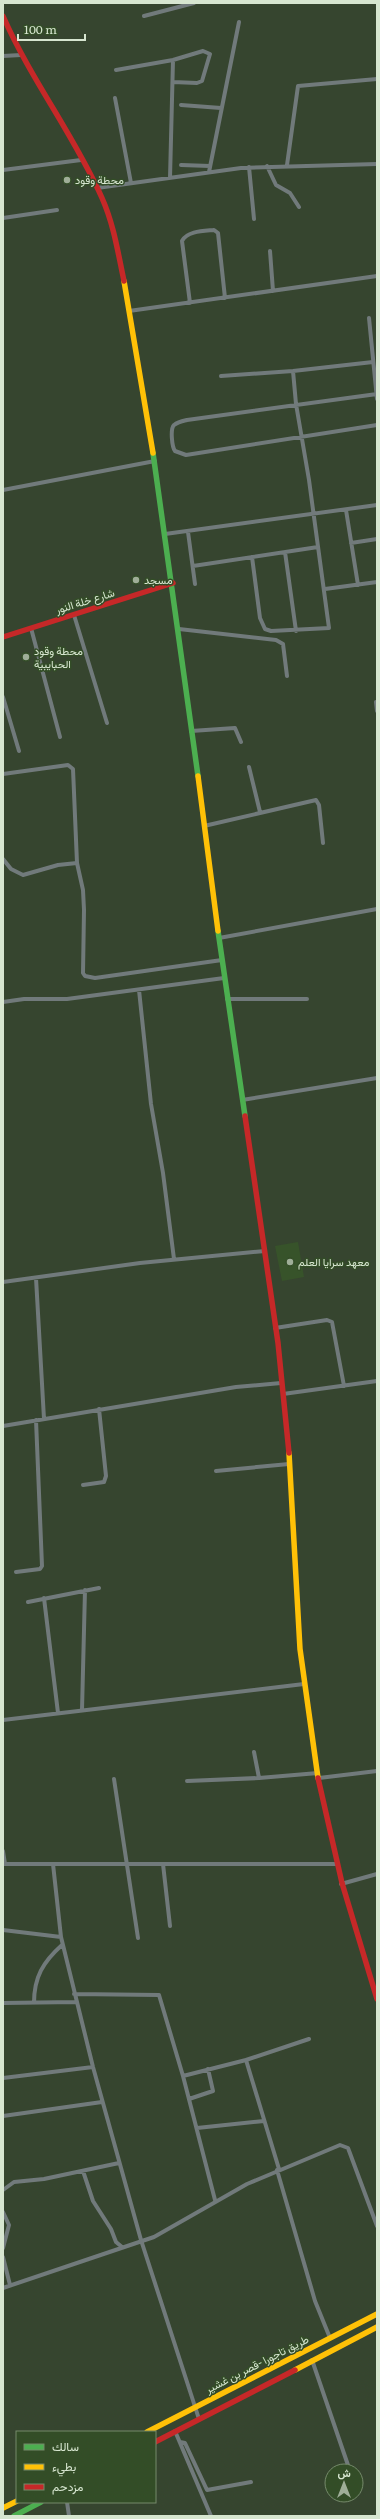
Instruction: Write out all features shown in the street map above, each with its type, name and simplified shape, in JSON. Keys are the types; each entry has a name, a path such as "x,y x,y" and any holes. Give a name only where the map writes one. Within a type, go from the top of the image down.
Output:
{"main road":[{"path":"3,16 21,55 97,188 114,236 129,310 155,461 173,583 224,978 265,1251 275,1328 289,1464 304,1684 318,1776 335,1864 377,1999"},
{"name":"شارع خلة النور","path":"3,637 173,583"},
{"name":"طريق تاجورا -قصر بن غشير","path":"149,2431 377,2314"},
{"path":"156,2442 312,2359 377,2327"},
{"path":"289,2360 293,2370"},
{"path":"3,2508 16,2502"},
{"path":"14,2516 39,2503"}],"street":[{"path":"144,16 181,5 194,3"},
{"path":"209,172 239,22"},
{"path":"116,70 173,60 203,51 210,54 202,81 197,83 173,82"},
{"path":"3,56 21,55"},
{"path":"170,178 173,60"},
{"path":"287,165 298,86 377,79"},
{"path":"115,98 131,183"},
{"path":"181,105 222,108"},
{"path":"3,170 81,160"},
{"path":"97,188 249,167 377,164"},
{"path":"181,165 210,166"},
{"path":"268,166 276,185 290,193 299,207"},
{"path":"249,167 254,219"},
{"path":"3,218 57,210"},
{"path":"190,303 182,241 187,234 214,230 218,233 225,298"},
{"path":"270,251 273,290"},
{"path":"129,310 190,303 377,276"},
{"path":"369,318 377,396 296,404 180,422 172,428 173,448 175,451 186,455 302,438 377,425"},
{"path":"221,376 293,371 373,362"},
{"path":"252,557 262,626 271,631 329,628 325,589 296,404 293,371"},
{"path":"3,490 155,461"},
{"path":"165,534 377,505"},
{"path":"346,510 358,585"},
{"path":"188,532 195,584"},
{"path":"352,543 377,539"},
{"path":"193,566 318,547"},
{"path":"285,552 296,630"},
{"path":"325,589 377,582"},
{"path":"74,615 108,723"},
{"path":"30,628 60,737"},
{"path":"179,630 276,640 283,644 287,676"},
{"path":"3,697 19,751"},
{"path":"376,702 377,711"},
{"path":"191,731 236,728 241,742"},
{"path":"3,774 68,765 72,766 77,863 83,890 83,973 85,976 95,978 222,960"},
{"path":"249,767 260,812"},
{"path":"204,826 316,800 319,805 323,843"},
{"path":"3,859 11,869 23,875 58,865 77,863"},
{"path":"219,938 377,909"},
{"path":"3,1002 30,999 67,999 224,978"},
{"path":"139,990 150,1104 163,1173 174,1259"},
{"path":"227,999 307,1000"},
{"path":"242,1100 377,1078"},
{"path":"3,1282 174,1259 265,1251"},
{"path":"36,1278 44,1419"},
{"path":"275,1328 326,1320 332,1322 344,1386"},
{"path":"283,1394 377,1381"},
{"path":"3,1426 236,1387 281,1384"},
{"path":"83,1485 104,1482 106,1476 99,1409"},
{"path":"16,1572 40,1569 42,1566 36,1420"},
{"path":"216,1471 289,1464"},
{"path":"28,1602 99,1588"},
{"path":"82,1710 85,1590"},
{"path":"44,1598 58,1713"},
{"path":"3,1720 304,1684"},
{"path":"254,1752 259,1778"},
{"path":"187,1781 318,1776 377,1771"},
{"path":"114,1779 129,1864 138,1938"},
{"path":"3,1851 4,1864 335,1864"},
{"path":"53,1864 62,1945 92,2067 141,2240 198,2419"},
{"path":"163,1864 170,1926"},
{"path":"340,1884 377,1874"},
{"path":"3,1930 61,1937"},
{"path":"34,2003 35,1986 40,1971 46,1959 62,1945"},
{"path":"74,1994 159,1995 183,2076 215,2200"},
{"path":"3,2003 76,2002"},
{"path":"183,2076 246,2060 309,2038"},
{"path":"246,2060 315,2301 330,2338"},
{"path":"3,2078 92,2067"},
{"path":"189,2099 213,2091 208,2069"},
{"path":"3,2116 102,2102"},
{"path":"197,2128 264,2121"},
{"path":"3,2288 122,2247 174,2227 186,2217 215,2200 278,2169 342,2145 346,2146 377,2226"},
{"path":"3,2190 14,2182 83,2171 119,2163"},
{"path":"83,2171 94,2203 111,2229 116,2242 122,2247"},
{"path":"3,2212 9,2225 3,2248"},
{"path":"3,2257 10,2285"},
{"path":"312,2359 347,2463"},
{"path":"175,2432 211,2516"},
{"path":"180,2442 185,2443 207,2490 251,2482"},
{"path":"67,2503 69,2516"}],"shaded area":[{"name":"معهد سرايا العلم","path":"298,1242 304,1277 282,1281 275,1246"}],"traffic: fast":[{"path":"153,453 198,776"},
{"path":"218,931 245,1116"},
{"path":"14,2516 39,2503"}],"traffic: slow":[{"path":"124,281 153,453"},
{"path":"198,776 218,931"},
{"path":"289,1453 300,1649 318,1778"},
{"path":"149,2431 377,2314"},
{"path":"295,2370 377,2327"},
{"path":"3,2508 16,2502"}],"traffic: jam":[{"path":"3,16 26,63 79,152 102,198 113,229 124,281"},
{"path":"3,637 173,583"},
{"path":"245,1116 278,1343 289,1453"},
{"path":"318,1778 342,1883 377,1999"},
{"path":"156,2441 295,2370"}],"place":[{"name":"محطة وقود","path":"67,180"},
{"name":"مسجد","path":"136,580"},
{"name":"محطة وقود الحبايبية","path":"26,657"},
{"name":"معهد سرايا العلم","path":"290,1262"}]}
